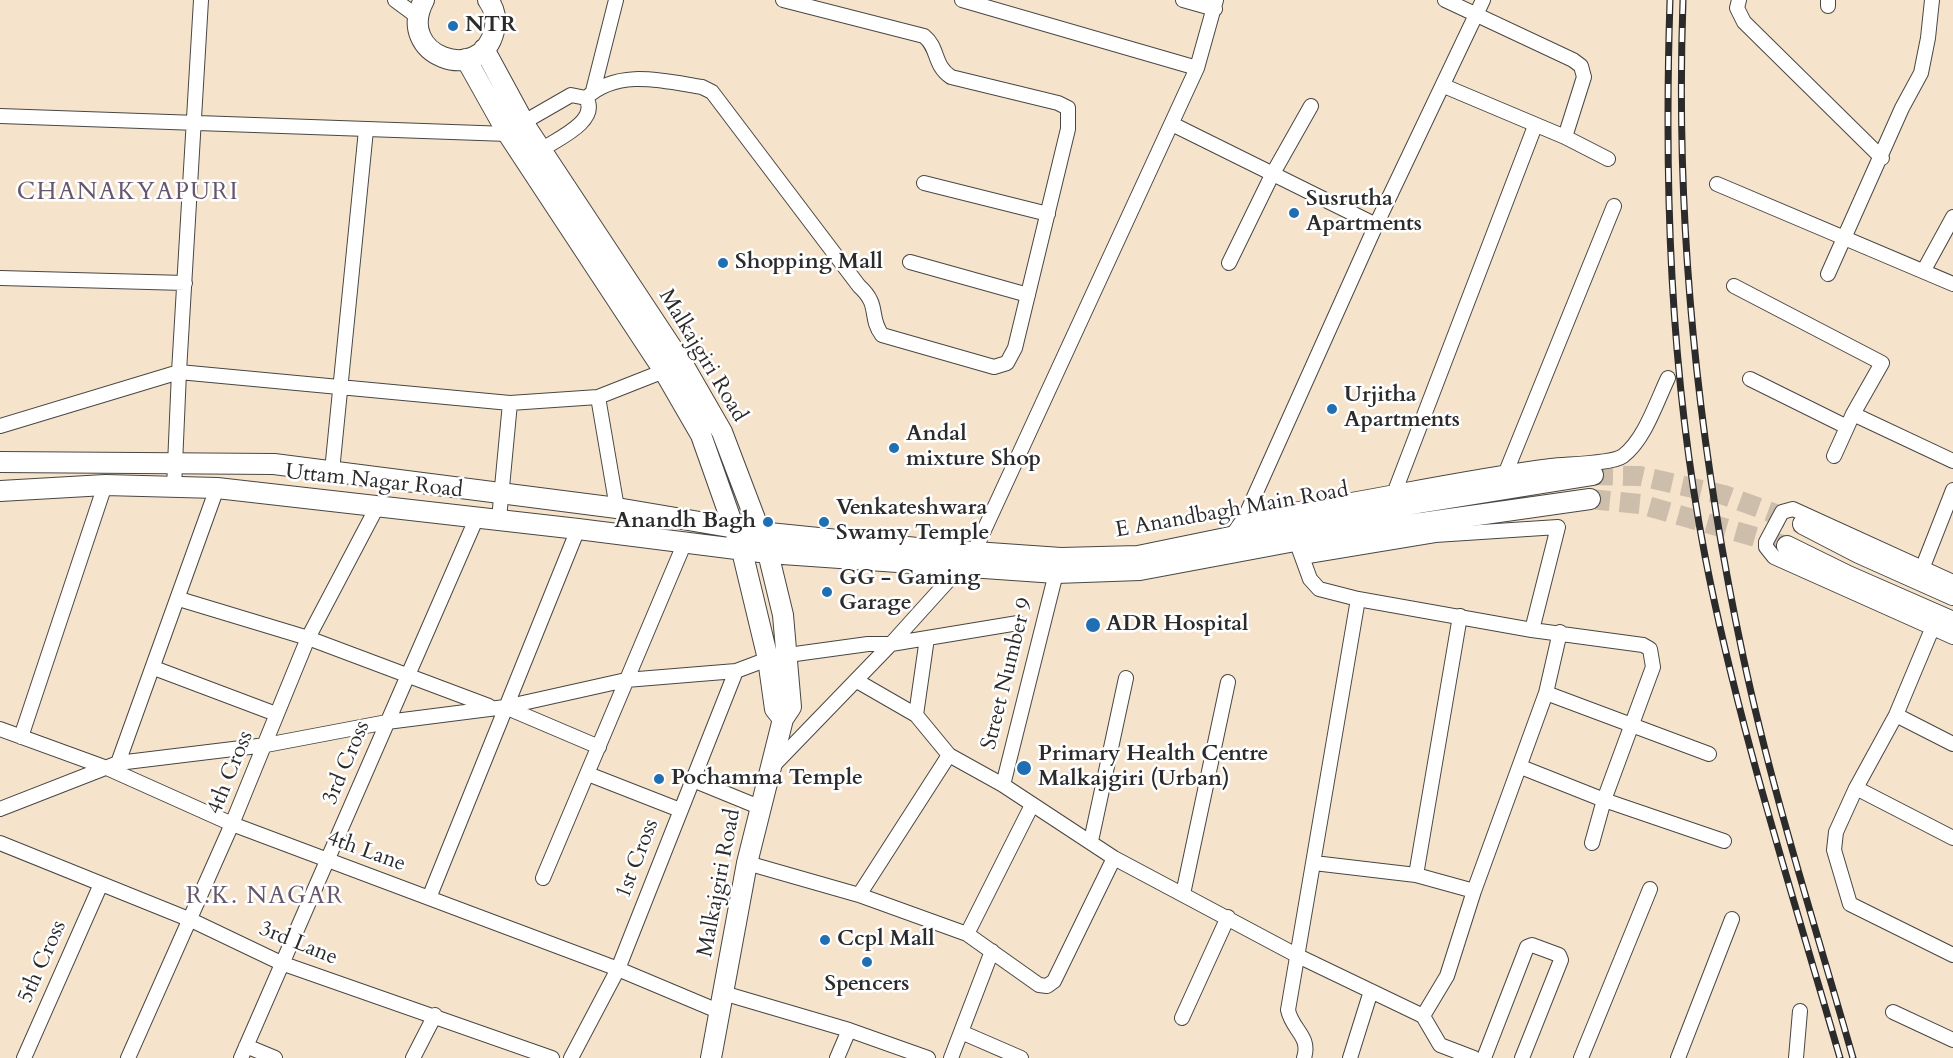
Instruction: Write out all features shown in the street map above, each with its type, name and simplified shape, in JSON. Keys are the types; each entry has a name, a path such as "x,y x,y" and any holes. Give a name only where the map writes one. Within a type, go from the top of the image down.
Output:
{"street":[{"path":"174,488 178,372 201,0"},
{"path":"395,0 421,8 420,35 431,51 447,60 466,59 484,50 494,33 495,23 488,0"},
{"path":"541,150 584,120 590,113 590,94 616,0"},
{"path":"524,122 571,95 590,94 628,78 702,87 712,92 859,286 871,297 877,328 882,335 994,367 1007,363 1013,355 1048,214 1068,129 1068,108 1058,102 951,77 939,68 932,45 924,36 783,0"},
{"path":"962,0 1197,68"},
{"path":"772,767 857,681 974,552 1197,68 1215,4 1183,0"},
{"path":"1445,0 1581,66 1584,77 1565,137"},
{"path":"1231,537 1245,517 1376,225 1483,0"},
{"path":"1739,0 1737,8 1744,22 1881,158"},
{"path":"1828,274 1902,108 1921,73 1932,0"},
{"name":"Malkajgiri Road","path":"484,50 541,150 684,366 722,432 768,553 783,615 791,707 783,718 772,767 759,807 711,1058"},
{"name":"Malkajgiri Road","path":"466,59 508,134 664,371 701,435 742,551 768,659 775,710 783,718"},
{"path":"1444,86 1565,137 1608,159"},
{"path":"1229,263 1272,175 1311,106"},
{"path":"0,116 508,134"},
{"path":"1172,124 1376,225"},
{"path":"1395,491 1535,126"},
{"path":"332,471 366,130"},
{"path":"924,183 1048,214"},
{"path":"1717,184 1953,284"},
{"path":"1506,472 1614,206"},
{"path":"1924,270 1953,217"},
{"path":"910,262 1028,295"},
{"path":"0,278 185,283"},
{"path":"1734,286 1882,363 1853,414 1834,456"},
{"path":"0,426 178,372 510,403 598,397 664,371"},
{"path":"1245,517 1308,509 1506,472 1620,458 1635,444 1668,378"},
{"path":"1750,380 1847,428"},
{"path":"598,397 617,508"},
{"path":"499,519 510,403"},
{"path":"1853,414 1953,461"},
{"name":"Uttam Nagar Road","path":"0,462 274,464 617,508 733,528"},
{"name":"E Anandbagh Main Road","path":"733,528 974,552 1061,558 1138,556 1313,520 1593,475"},
{"path":"21,737 105,484"},
{"name":"Uttam Nagar Road","path":"1,492 105,484 217,488 499,519 742,551"},
{"path":"112,765 154,668 217,488"},
{"path":"1922,569 1953,490"},
{"name":"E Anandbagh Main Road","path":"742,551 1056,573 1140,570 1299,549 1590,499"},
{"name":"4th Cross","path":"128,1058 191,920 266,745 276,714 308,638 377,507"},
{"path":"1953,595 1859,553 1789,509 1782,512 1766,542 1766,547 1774,557 1953,637"},
{"name":"3rd Cross","path":"243,1052 477,517"},
{"path":"1803,519 1953,582"},
{"path":"1532,630 1558,527 1435,535 1299,549 1313,585 1358,599 1532,630 1643,645 1650,649 1653,667 1604,800 1592,843"},
{"path":"429,898 499,707 578,529"},
{"path":"543,878 685,542"},
{"path":"1786,546 1953,622"},
{"name":"Street Number 9","path":"1003,785 1056,573"},
{"path":"179,599 308,638 408,677 499,707 599,747"},
{"path":"1305,1058 1308,1047 1304,1035 1290,1021 1288,1010 1358,599"},
{"path":"1416,875 1460,616"},
{"path":"788,655 868,644 891,644 1018,623"},
{"path":"1932,629 1896,715 1840,819 1834,850 1850,904 1953,955"},
{"path":"1423,1016 1447,976 1474,891 1546,693 1560,632"},
{"path":"916,715 927,638"},
{"path":"0,809 112,765 266,745 387,722 499,707 626,680 736,671 768,659"},
{"path":"154,668 276,714"},
{"name":"1st Cross","path":"571,1058 618,969 736,671"},
{"path":"1091,841 1125,678"},
{"path":"857,681 916,715 949,755 1003,785 1114,858 1298,956 1423,1016 1438,1052 1474,1058"},
{"path":"1183,894 1228,682"},
{"path":"1546,693 1709,754"},
{"path":"1896,715 1953,744"},
{"name":"4th Lane","path":"0,729 112,765 232,824 618,969 721,1002 849,1030 928,1058"},
{"path":"859,895 949,755"},
{"path":"1521,767 1604,800 1724,841"},
{"path":"588,774 680,810"},
{"path":"693,780 759,807"},
{"path":"1856,788 1953,838"},
{"path":"967,934 1032,805"},
{"name":"3rd Lane","path":"2,849 101,884 191,920 281,963 435,1015 552,1058"},
{"path":"747,863 859,895 967,934 1039,985 1047,986 1054,981 1114,858"},
{"path":"1314,863 1416,875 1474,891"},
{"name":"5th Cross","path":"24,1058 101,884"},
{"path":"1581,1058 1650,889"},
{"path":"1182,1017 1228,917"},
{"path":"1678,1058 1732,919"},
{"path":"1484,1058 1527,947 1532,945 1559,955 1561,960 1522,1058"},
{"path":"951,1058 992,951"},
{"path":"1350,1058 1371,991"},
{"path":"1796,1058 1800,1011"},
{"path":"1893,1012 1953,1040"},
{"path":"413,1058 435,1015"},
{"path":"837,1058 849,1030"},
{"path":"960,1032 1022,1058"},
{"path":"243,1052 275,1058"}],"tunnel":[{"path":"1593,475 1640,476 1724,495 1803,524"},
{"path":"1590,499 1640,504 1787,546"}],"railway":[{"path":"1670,0 1668,140 1672,279 1677,349 1693,487 1718,620 1733,683 1840,1058"},
{"path":"1683,0 1681,83 1686,248 1702,412 1713,493 1754,707 1853,1058"}],"place":[{"name":"NTR","path":"453,26"},
{"name":"Susrutha Apartments","path":"1294,213"},
{"name":"Shopping Mall","path":"723,263"},
{"name":"Urjitha Apartments","path":"1332,409"},
{"name":"Andal mixture Shop","path":"894,448"},
{"name":"Anandh Bagh","path":"768,522"},
{"name":"Venkateshwara Swamy Temple","path":"824,522"},
{"name":"GG - Gaming Garage","path":"827,592"},
{"name":"ADR Hospital","path":"1093,625"},
{"name":"Primary Health Centre Malkajgiri (Urban)","path":"1024,768"},
{"name":"Pochamma Temple","path":"659,779"},
{"name":"Ccpl Mall","path":"825,940"},
{"name":"Spencers","path":"867,962"}],"district":[{"name":"CHANAKYAPURI","path":"128,193"},
{"name":"R.K. NAGAR","path":"265,897"}]}
